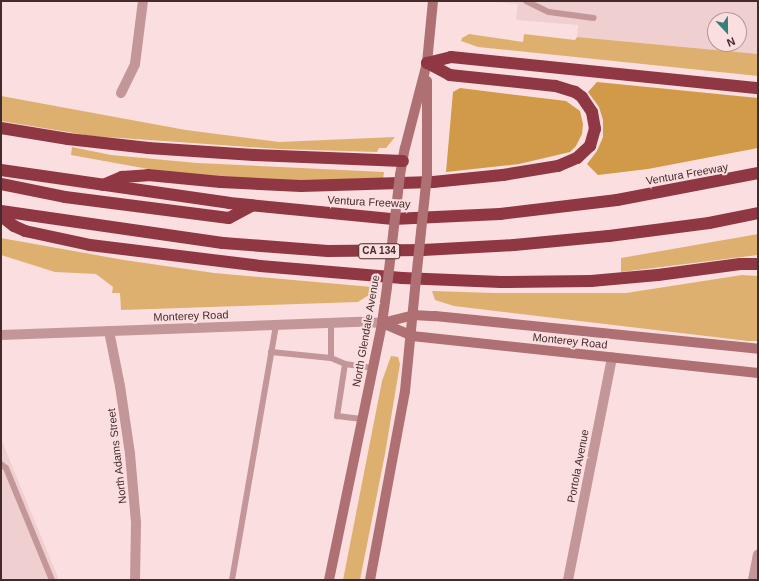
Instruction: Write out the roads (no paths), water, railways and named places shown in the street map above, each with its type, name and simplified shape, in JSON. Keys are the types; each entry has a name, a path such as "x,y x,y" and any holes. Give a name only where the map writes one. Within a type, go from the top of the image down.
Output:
{"highway":[{"path":"427,62 452,57 758,88"},
{"path":"102,185 122,178 148,175 198,181 280,186 354,186 433,182 503,175 558,166 577,158 590,146 595,129 592,112 582,97 575,92 555,86 450,75 427,62"},
{"path":"1,128 68,139 148,148 254,155 403,161"},
{"name":"Ventura Freeway","path":"1,170 252,206 393,219 500,214 617,200 758,173"},
{"path":"1,184 65,197 229,218 252,206"},
{"name":"CA 134","path":"1,211 223,243 328,251 423,250 514,245 609,236 709,223 758,213"},
{"path":"1,216 14,226 26,231 90,245 260,266 388,277 501,282 576,281 633,278 740,264 758,264"}],"main road":[{"name":"North Glendale Avenue","path":"370,580 405,391 412,336 426,174 427,62 433,1"},
{"name":"North Glendale Avenue","path":"329,580 382,323 400,175 427,62"},
{"name":"Monterey Road","path":"382,323 413,315 758,349"},
{"name":"Monterey Road","path":"382,323 412,336 758,373"}],"street":[{"path":"122,93 135,64 143,1"},
{"name":"Monterey Road","path":"1,335 331,323 382,323"},
{"name":"North Adams Street","path":"109,331 120,386 130,454 136,523 135,580"},
{"name":"Portola Avenue","path":"568,580 612,357"},
{"path":"753,580 758,554"}],"lane":[{"path":"526,1 548,12 594,18"},
{"path":"331,323 331,358"},
{"path":"232,580 276,325"},
{"path":"271,352 331,358 345,364 373,368"},
{"path":"345,364 337,416 362,419"},
{"path":"1,464 6,468 52,580"}]}
